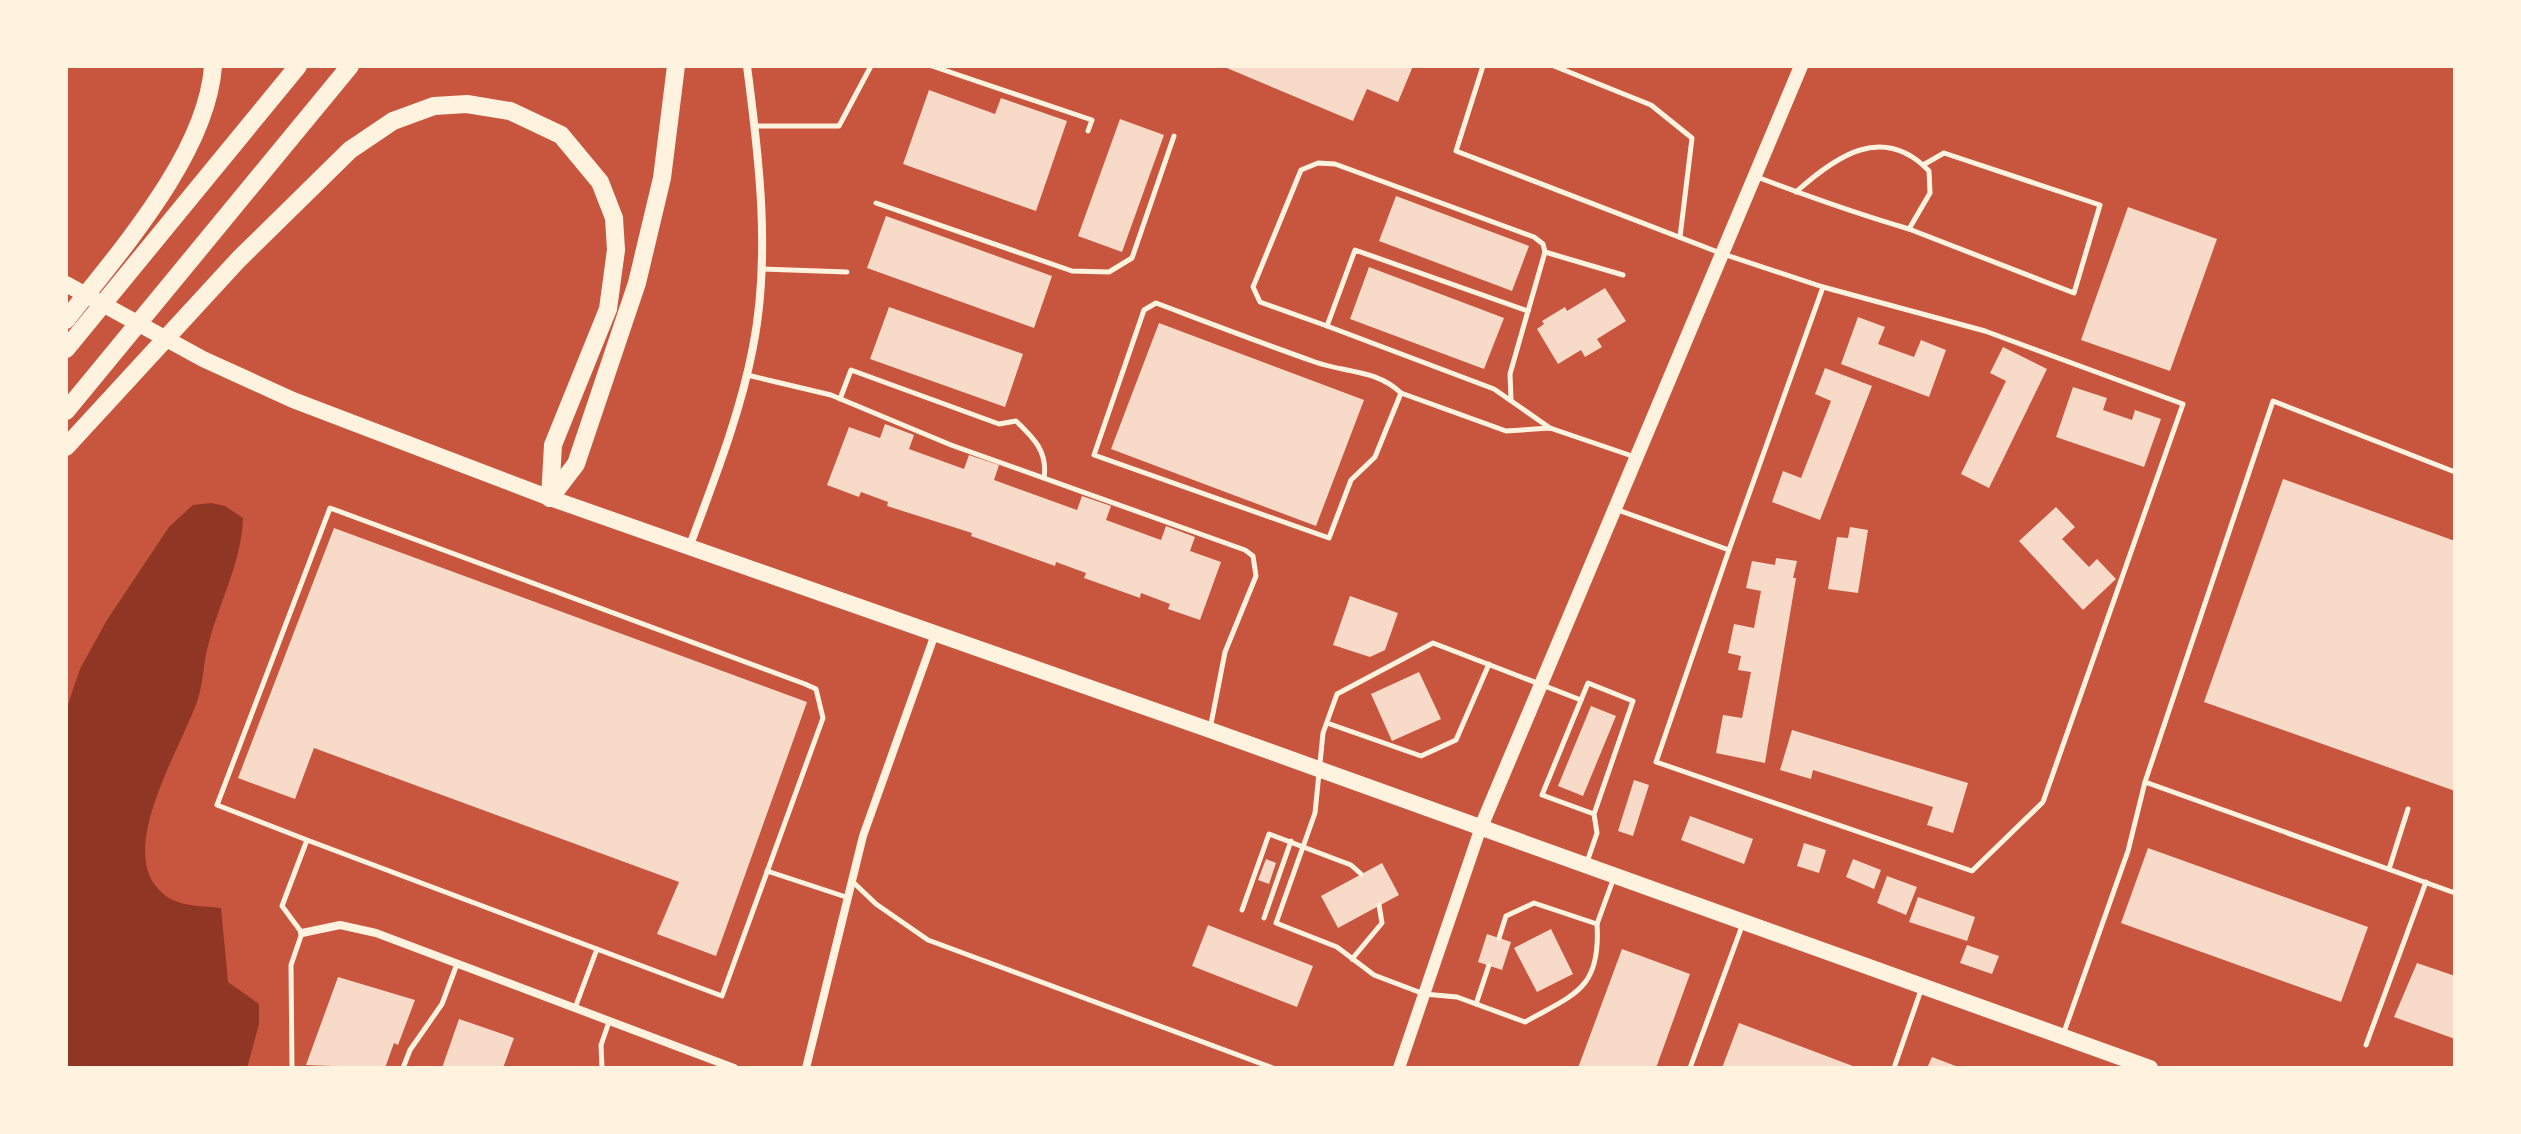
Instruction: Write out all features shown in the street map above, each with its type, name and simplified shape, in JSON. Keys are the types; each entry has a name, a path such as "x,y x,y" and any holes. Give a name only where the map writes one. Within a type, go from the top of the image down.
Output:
{"highway":[{"path":"66,320 120,251 184,157 204,114 213,66"},
{"path":"66,349 298,66"},
{"path":"66,411 350,66"},
{"path":"550,498 576,464 637,283 662,178 676,66"},
{"path":"66,447 239,259 350,150 404,116 434,106 467,104 510,111 561,135 600,182 614,218 616,250 608,309 553,445 550,498"}],"main road":[{"path":"1481,827 1801,66"},
{"path":"66,284 203,359 293,400 550,498 1210,730 2150,1068"}],"street":[{"path":"690,545 732,429 756,331 761,269 755,126 747,66"},
{"path":"806,1068 851,880 935,633"},
{"path":"1399,1068 1481,827"},
{"path":"302,933 351,926 734,1068"}],"lane":[{"path":"755,126 839,126 871,66"},
{"path":"932,66 1092,120 1088,131"},
{"path":"1483,66 1456,151 1723,254 1823,287 1985,331 2183,404 2043,802 1972,871 1656,762 1823,287"},
{"path":"1554,66 1651,105 1692,138 1680,237"},
{"path":"876,203 1072,271 1109,272 1132,258 1174,136"},
{"path":"1796,192 1829,162 1860,149 1894,148 1929,171 1930,193 1909,229"},
{"path":"1756,177 1909,229 2074,293 2100,205 1944,153 1923,165"},
{"path":"1511,399 1510,374 1545,252 1543,244 1534,237 1335,164 1318,163 1301,170 1253,287 1260,302 1511,399 1550,428 1636,457"},
{"path":"1327,326 1355,250 1528,311"},
{"path":"1545,252 1623,275"},
{"path":"761,269 847,272"},
{"path":"1401,393 1375,457 1351,480 1329,538 1094,455 1144,310 1156,303 1320,364 1359,370 1391,383 1401,393 1506,431 1550,428"},
{"path":"840,399 851,370 999,424 1016,421 1036,440 1046,462 1044,478"},
{"path":"747,375 788,382 840,399 951,445 1234,545 1253,556 1256,576 1225,652 1210,730"},
{"path":"2062,1037 2128,851 2145,782 2273,401 2455,472"},
{"path":"330,508 816,689 823,718 767,871 722,996 217,805 330,508"},
{"path":"1614,508 1729,550"},
{"path":"1581,700 1433,643 1337,694 1327,723 1315,813 1276,923 1337,947 1374,975 1424,994 1457,997 1525,1022 1584,988 1599,951 1597,924 1614,875"},
{"path":"1327,723 1421,756 1456,740 1489,664"},
{"path":"1586,866 1597,833 1594,814 1633,701 1588,683 1542,795 1594,814"},
{"path":"2145,782 2455,893"},
{"path":"2389,869 2408,809"},
{"path":"1242,910 1269,834 1351,865 1361,874"},
{"path":"292,1068 291,965 302,933 282,906 307,840"},
{"path":"1264,918 1291,841"},
{"path":"767,871 846,897"},
{"path":"851,880 876,904 928,940 1273,1068"},
{"path":"2366,1045 2426,882"},
{"path":"1499,938 1506,916 1534,903 1597,924"},
{"path":"1352,959 1382,923 1379,905"},
{"path":"1690,1068 1743,922"},
{"path":"575,1008 597,949"},
{"path":"403,1068 410,1050 442,1004 457,963"},
{"path":"1476,1004 1489,965"},
{"path":"1894,1067 1923,986"},
{"path":"602,1068 601,1045 610,1021"}],"shaded area":[{"path":"211,503 225,506 243,518 242,534 207,649 197,702 168,768 150,820 145,844 147,866 155,885 169,898 185,904 221,908 228,982 259,1004 259,1024 247,1068 66,1068 66,710 80,669 107,620 169,527 193,505"}],"building":[{"path":"1222,66 1413,66 1398,102 1367,89 1353,121"},
{"path":"929,90 995,114 1001,98 1067,121 1036,211 903,164"},
{"path":"1120,119 1164,135 1122,252 1078,236"},
{"path":"1396,196 1529,246 1512,291 1379,241"},
{"path":"2128,207 2217,239 2170,371 2081,340"},
{"path":"886,216 1052,276 1034,328 867,268"},
{"path":"1369,267 1504,318 1484,369 1350,319"},
{"path":"1605,288 1626,321 1597,339 1602,347 1585,357 1581,350 1558,364 1537,329 1544,324 1542,321 1565,307 1567,311"},
{"path":"889,307 1023,354 1005,407 870,359"},
{"path":"1858,317 1885,327 1878,344 1914,357 1921,340 1946,350 1929,397 1841,364"},
{"path":"1159,323 1364,400 1316,526 1111,449"},
{"path":"2003,347 2047,369 1989,488 1961,474 2006,381 1990,373"},
{"path":"1825,368 1872,386 1820,520 1772,502 1783,471 1801,478 1831,401 1815,394"},
{"path":"2073,387 2107,398 2103,410 2132,420 2135,410 2161,419 2144,467 2056,437"},
{"path":"885,424 914,435 909,449 964,469 969,455 999,465 994,480 1077,510 1082,496 1111,506 1106,520 1161,540 1166,526 1195,537 1190,551 1221,562 1200,620 1168,609 1170,604 1141,593 1140,598 1084,578 1086,573 1056,562 1055,566 971,536 972,533 887,506 888,502 861,492 859,497 827,485 849,427 880,438"},
{"path":"2283,479 2455,541 2455,791 2204,702"},
{"path":"2056,507 2075,527 2062,539 2089,567 2097,559 2116,579 2083,610 2019,541"},
{"path":"1850,527 1868,530 1858,593 1828,589 1837,537 1848,538"},
{"path":"334,528 807,702 716,956 657,934 679,882 314,748 295,799 238,778"},
{"path":"1776,558 1797,561 1765,763 1716,753 1723,715 1742,718 1751,672 1738,670 1741,656 1728,653 1734,624 1754,628 1761,591 1746,588 1752,561 1775,565"},
{"path":"1350,596 1398,613 1385,650 1370,657 1333,645"},
{"path":"1419,672 1441,719 1392,741 1371,694"},
{"path":"1591,706 1616,716 1583,796 1558,786"},
{"path":"1792,730 1968,783 1953,833 1927,825 1933,807 1813,770 1811,779 1780,770"},
{"path":"1634,780 1649,785 1633,836 1618,831"},
{"path":"1690,816 1753,839 1744,864 1681,840"},
{"path":"1804,843 1826,850 1819,873 1797,866"},
{"path":"2148,848 2368,927 2341,1002 2121,923"},
{"path":"1266,859 1276,863 1269,884 1258,880"},
{"path":"1853,859 1881,870 1874,889 1846,877"},
{"path":"1382,863 1399,895 1338,928 1321,896"},
{"path":"1887,876 1917,887 1906,915 1877,903"},
{"path":"1918,897 1975,917 1967,941 1909,922"},
{"path":"1208,925 1313,966 1297,1007 1192,966"},
{"path":"1551,929 1573,974 1537,992 1514,948"},
{"path":"1487,934 1511,942 1502,970 1478,962"},
{"path":"1967,945 1999,956 1992,974 1960,963"},
{"path":"1622,949 1690,974 1656,1068 1578,1068"},
{"path":"2417,963 2455,976 2455,1039 2394,1017"},
{"path":"338,977 415,1000 398,1045 394,1043 385,1068 306,1065"},
{"path":"459,1019 514,1038 503,1068 442,1068"},
{"path":"1739,1023 1858,1068 1722,1068"},
{"path":"1932,1057 1961,1068 1927,1068"}]}
